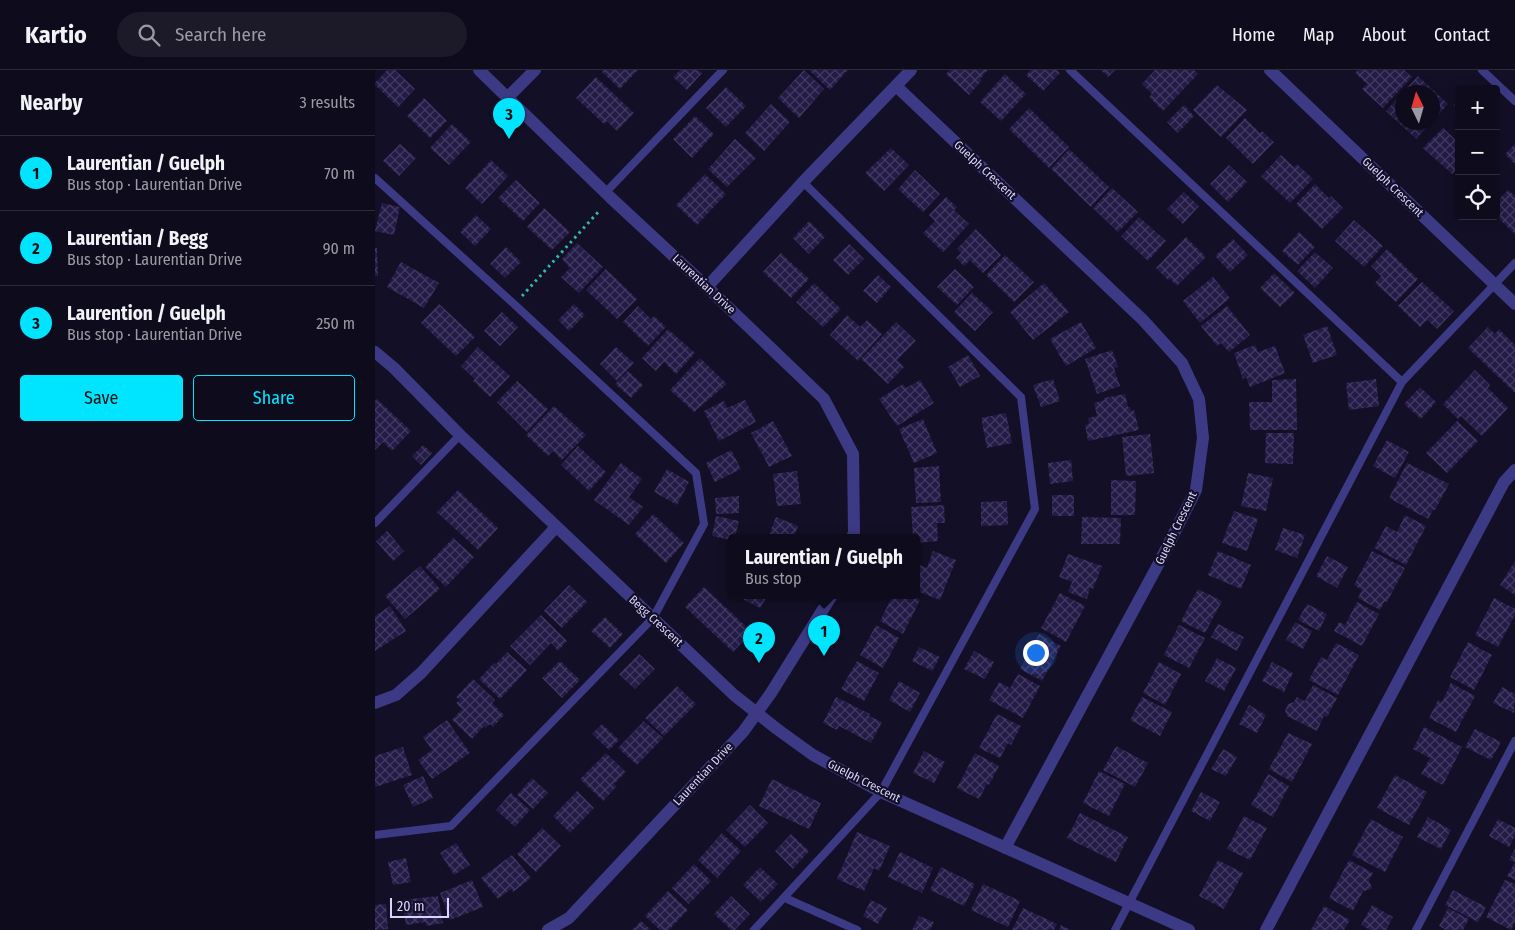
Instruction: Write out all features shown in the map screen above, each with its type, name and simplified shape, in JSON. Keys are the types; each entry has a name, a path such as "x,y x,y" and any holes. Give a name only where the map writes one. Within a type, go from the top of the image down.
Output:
{"street":[{"name":"Laurentian Drive","path":"479,70 824,399 853,454 854,534"},
{"path":"509,97 535,70"},
{"path":"707,287 803,182 911,70"},
{"name":"Guelph Crescent","path":"1270,70 1515,304"},
{"name":"Guelph Crescent","path":"896,86 1143,320 1182,363 1199,399 1203,438 1196,490 1159,563 1005,848"},
{"name":"Begg Crescent","path":"375,352 394,368 460,435 734,695 757,714"},
{"path":"1266,930 1504,482 1515,470"},
{"path":"375,703 396,695 421,673 557,527"},
{"name":"Laurentian Drive","path":"548,930 569,918 743,732 771,693 830,599"},
{"name":"Guelph Crescent","path":"757,714 813,755 881,792 1189,930"}],"lane":[{"path":"606,192 723,70"},
{"path":"1071,70 1402,382"},
{"path":"1482,70 1515,101"},
{"path":"375,178 696,473 704,524 653,618 451,826 375,835"},
{"path":"754,930 881,792 1035,508 1021,397 803,182"},
{"path":"1115,930 1402,382 1515,263"},
{"path":"375,524 460,435"},
{"path":"1416,930 1515,741"},
{"path":"785,898 857,930"}],"path":[{"path":"514,304 597,213"}],"building":[{"path":"387,70 395,70 415,89 398,107 375,85"},
{"path":"604,70 638,70 620,89 602,72"},
{"path":"680,70 698,70 702,73 687,90 673,77"},
{"path":"804,70 824,89 799,118 778,98"},
{"path":"809,70 848,70 830,90"},
{"path":"950,70 988,70 969,95 946,74"},
{"path":"1031,70 1057,70 1060,73 1043,91 1026,75"},
{"path":"1101,70 1115,70 1108,77"},
{"path":"1155,70 1194,70 1198,74 1163,111 1149,97 1152,94 1142,84"},
{"path":"1358,70 1404,70 1412,77 1405,85 1395,85 1395,95 1383,108 1362,89 1367,84 1355,73"},
{"path":"1005,74 1026,94 1001,121 980,102"},
{"path":"1418,76 1428,85 1410,85"},
{"path":"596,77 634,113 617,131 607,121 604,124 576,98"},
{"path":"1217,85 1247,110 1221,137 1193,110"},
{"path":"726,87 746,106 726,127 706,108"},
{"path":"1440,97 1448,104 1440,113"},
{"path":"424,98 447,121 430,138 407,116"},
{"path":"1395,101 1395,119 1386,111"},
{"path":"771,104 790,122 764,151 745,133"},
{"path":"1184,105 1194,116 1178,133 1167,122"},
{"path":"1029,108 1069,147 1049,168 1009,129"},
{"path":"695,116 714,134 692,158 673,139"},
{"path":"1245,118 1260,133 1262,131 1274,142 1253,164 1226,138"},
{"path":"452,124 471,142 449,165 430,148"},
{"path":"1443,128 1455,139 1455,171 1452,174 1423,148"},
{"path":"1406,130 1424,130 1416,139"},
{"path":"735,139 756,158 727,187 708,169"},
{"path":"400,144 416,158 399,176 383,161"},
{"path":"1515,144 1515,164 1505,154"},
{"path":"891,148 909,165 884,191 865,173"},
{"path":"1069,149 1109,187 1091,207 1051,169"},
{"path":"1281,155 1294,167 1297,164 1313,179 1290,203 1261,176"},
{"path":"491,160 508,176 482,204 465,188"},
{"path":"1229,165 1247,182 1228,202 1210,184"},
{"path":"915,170 940,194 923,212 898,189"},
{"path":"705,174 726,194 697,225 676,205"},
{"path":"516,180 540,203 523,221 498,198"},
{"path":"1315,184 1329,198 1331,196 1343,208 1322,229 1296,204"},
{"path":"1112,188 1138,212 1118,232 1093,208"},
{"path":"1508,190 1515,196 1515,234 1500,220 1500,198"},
{"path":"1184,192 1199,206 1183,224 1167,209"},
{"path":"946,197 957,207 954,210 969,224 943,252 923,233 935,221 929,215"},
{"path":"382,203 400,207 394,235 375,231"},
{"path":"544,208 570,232 552,250 527,227"},
{"path":"476,215 491,229 475,246 460,232"},
{"path":"1139,217 1166,241 1148,261 1121,236"},
{"path":"1354,220 1383,246 1364,267 1335,241"},
{"path":"809,221 825,237 809,254 793,238"},
{"path":"976,229 1001,255 983,273 970,260 964,266 956,258 961,253 957,249"},
{"path":"1299,232 1315,247 1298,265 1282,251"},
{"path":"1186,237 1206,257 1177,286 1156,268"},
{"path":"1233,239 1248,255 1230,272 1215,256"},
{"path":"577,243 603,267 579,293 561,277 570,268 562,259"},
{"path":"849,244 864,259 848,275 833,260"},
{"path":"506,247 521,262 505,278 490,264"},
{"path":"375,248 377,248 378,276 375,276"},
{"path":"1387,249 1418,279 1396,302 1375,283 1381,276 1371,266"},
{"path":"1315,252 1333,268 1315,288 1297,271"},
{"path":"781,253 809,279 791,298 763,272"},
{"path":"1005,255 1034,282 1014,302 986,275"},
{"path":"401,262 439,283 424,308 387,287"},
{"path":"606,269 637,299 617,319 586,290"},
{"path":"955,269 974,287 957,305 937,287"},
{"path":"1274,273 1295,293 1280,307 1260,288"},
{"path":"878,275 891,287 877,303 863,291"},
{"path":"1213,277 1230,298 1200,323 1183,301"},
{"path":"1422,282 1454,311 1437,329 1427,320 1420,327 1398,306"},
{"path":"814,283 841,309 823,327 796,302"},
{"path":"1044,283 1069,312 1033,340 1010,312"},
{"path":"972,293 993,312 975,331 954,312"},
{"path":"439,304 475,337 456,356 421,323"},
{"path":"574,304 585,315 569,331 558,320"},
{"path":"638,306 651,319 654,316 666,327 648,346 623,322"},
{"path":"1227,306 1250,335 1229,352 1221,343 1217,346 1201,326"},
{"path":"502,312 518,327 500,346 484,331"},
{"path":"847,315 860,327 867,320 882,334 858,361 830,335"},
{"path":"896,322 916,341 897,360 904,367 888,384 861,359"},
{"path":"1081,322 1096,348 1066,366 1050,339"},
{"path":"1327,326 1337,355 1313,363 1303,335"},
{"path":"1488,327 1495,334 1499,329 1515,345 1515,393 1468,348"},
{"path":"668,329 695,353 676,374 664,362 656,371 642,358"},
{"path":"1255,345 1258,352 1275,346 1285,373 1250,387 1246,377 1243,379 1234,353"},
{"path":"478,347 510,376 490,397 461,366"},
{"path":"616,347 634,363 617,381 600,364"},
{"path":"1112,350 1118,367 1114,368 1120,386 1097,394 1085,359"},
{"path":"968,355 980,376 960,387 948,367"},
{"path":"700,358 727,384 694,412 670,390"},
{"path":"1475,370 1490,385 1488,388 1508,408 1482,436 1461,416 1458,419 1443,404"},
{"path":"628,371 643,385 631,398 615,384"},
{"path":"1053,379 1060,401 1041,407 1033,385"},
{"path":"1296,379 1297,430 1250,430 1249,402 1272,402 1272,380"},
{"path":"1376,379 1379,406 1349,410 1346,383"},
{"path":"920,380 934,403 897,426 879,399 903,384 906,388"},
{"path":"517,381 548,409 527,432 497,402"},
{"path":"1420,387 1436,402 1421,419 1404,404"},
{"path":"1125,394 1128,407 1130,407 1131,411 1134,410 1139,430 1088,441 1085,425 1089,424 1088,418 1097,416 1094,403 1105,400 1104,398"},
{"path":"377,399 411,431 392,451 383,442 375,450 375,401"},
{"path":"745,400 756,422 719,441 704,411 724,401 727,408"},
{"path":"554,406 586,435 562,460 553,451 548,456 526,435"},
{"path":"1006,413 1012,443 987,448 981,418"},
{"path":"923,419 937,453 914,463 899,429"},
{"path":"773,421 792,456 769,467 751,433"},
{"path":"1457,421 1478,441 1447,473 1426,453"},
{"path":"1266,433 1294,433 1293,464 1265,463"},
{"path":"1150,434 1154,473 1126,476 1122,437"},
{"path":"1387,440 1409,452 1395,478 1373,466"},
{"path":"423,445 432,453 421,465 412,456"},
{"path":"578,446 606,472 589,491 561,465"},
{"path":"731,450 741,469 715,482 706,463"},
{"path":"1071,460 1073,481 1050,484 1048,463"},
{"path":"621,463 642,479 629,497 643,507 629,525 594,500"},
{"path":"1407,463 1449,484 1428,519 1389,498"},
{"path":"939,466 941,502 916,503 914,468"},
{"path":"667,469 689,482 677,505 654,492"},
{"path":"797,471 801,504 777,506 773,474"},
{"path":"1248,473 1273,478 1266,511 1241,506"},
{"path":"1111,480 1136,481 1135,515 1111,515"},
{"path":"458,490 498,528 478,550 437,512"},
{"path":"1052,495 1074,495 1074,516 1052,516"},
{"path":"739,496 739,513 716,514 715,498"},
{"path":"1007,501 1008,525 981,526 981,502"},
{"path":"944,505 945,523 937,523 938,541 920,543 920,534 913,534 911,507"},
{"path":"1234,511 1258,519 1247,551 1222,543"},
{"path":"653,514 684,543 666,563 635,534"},
{"path":"1405,515 1426,526 1406,565 1374,548 1386,526 1397,532"},
{"path":"716,516 739,521 736,534 728,534 728,539 712,536"},
{"path":"776,517 798,526 795,534 769,534"},
{"path":"1082,517 1121,518 1120,544 1081,544"},
{"path":"1283,528 1305,535 1297,558 1275,550"},
{"path":"387,531 404,551 393,561 376,541"},
{"path":"453,538 474,557 446,587 425,567"},
{"path":"933,551 956,560 940,600 920,592 920,565 927,568"},
{"path":"1218,551 1251,565 1241,589 1208,575"},
{"path":"1372,551 1405,568 1387,602 1385,601 1380,610 1358,598 1362,590 1354,585"},
{"path":"1068,554 1102,566 1093,589 1090,588 1087,599 1068,592 1072,582 1059,577"},
{"path":"1327,556 1348,567 1337,588 1316,576"},
{"path":"1515,561 1515,595 1500,585"},
{"path":"420,566 440,589 405,619 385,596"},
{"path":"569,585 587,602 562,628 544,611"},
{"path":"704,587 752,632 733,652 685,607"},
{"path":"1198,589 1222,601 1205,633 1181,621"},
{"path":"1060,593 1085,606 1066,642 1041,628"},
{"path":"1494,598 1515,609 1515,615 1498,647 1475,635"},
{"path":"743,599 766,599 760,608"},
{"path":"891,599 920,600 903,634 880,621"},
{"path":"1357,602 1379,614 1362,646 1334,631 1339,622 1345,625"},
{"path":"1307,604 1327,614 1319,631 1298,620"},
{"path":"390,606 406,631 375,651 375,616"},
{"path":"541,615 567,641 558,651 551,643 530,665 510,646"},
{"path":"605,617 623,634 610,648 591,631"},
{"path":"1295,622 1312,631 1303,649 1286,640"},
{"path":"1218,624 1244,637 1237,651 1211,637"},
{"path":"876,625 899,638 883,668 860,655"},
{"path":"1179,625 1205,638 1189,668 1164,655"},
{"path":"1039,634 1061,646 1042,681 1020,669"},
{"path":"1468,642 1492,655 1474,690 1450,677"},
{"path":"1336,643 1359,655 1338,695 1309,680 1321,657 1327,660"},
{"path":"919,647 940,657 932,671 912,661"},
{"path":"974,651 994,662 985,679 964,669"},
{"path":"507,652 527,670 500,699 479,679"},
{"path":"639,654 655,669 635,689 619,674"},
{"path":"1217,658 1236,668 1224,691 1205,681"},
{"path":"560,661 580,680 562,698 542,678"},
{"path":"857,661 879,673 864,701 841,689"},
{"path":"1159,662 1181,674 1165,705 1143,693"},
{"path":"1272,662 1293,673 1284,692 1262,681"},
{"path":"1018,674 1040,686 1023,718 989,700 999,682 1010,688"},
{"path":"473,679 495,700 492,703 504,715 493,727 490,724 485,728 484,726 472,739 452,720 462,709 456,703 460,700 456,697"},
{"path":"899,681 920,693 910,712 889,700"},
{"path":"1451,683 1475,696 1456,732 1429,718 1438,700 1442,702"},
{"path":"1313,685 1337,698 1327,717 1324,716 1317,731 1287,716 1285,711 1288,704 1294,702 1297,697 1305,701"},
{"path":"677,686 696,704 664,736 645,718"},
{"path":"1502,687 1515,694 1514,713 1493,703"},
{"path":"836,697 882,722 871,743 839,726 837,730 823,723"},
{"path":"1142,697 1172,712 1160,736 1130,720"},
{"path":"1249,705 1266,715 1257,733 1239,724"},
{"path":"997,714 1021,726 1011,745 1008,743 1000,758 979,748"},
{"path":"447,720 470,753 432,779 418,760 432,750 423,737"},
{"path":"644,721 663,738 637,765 618,748"},
{"path":"602,724 619,740 609,750 592,734"},
{"path":"1424,727 1462,747 1443,785 1421,774 1430,758 1413,749"},
{"path":"1475,729 1501,742 1491,760 1465,747"},
{"path":"1288,733 1312,744 1292,782 1269,769"},
{"path":"1116,746 1148,763 1135,787 1103,770"},
{"path":"403,747 412,775 375,787 375,756"},
{"path":"1223,749 1237,757 1226,776 1211,769"},
{"path":"924,751 945,762 934,783 913,773"},
{"path":"606,753 626,772 614,784 617,786 603,801 580,779"},
{"path":"975,753 999,766 979,799 957,788"},
{"path":"1099,771 1125,784 1109,816 1083,803"},
{"path":"1268,774 1289,786 1273,817 1251,805"},
{"path":"1395,775 1427,792 1409,825 1377,808"},
{"path":"423,776 433,798 413,807 403,785"},
{"path":"532,778 548,793 533,809 517,795"},
{"path":"772,779 821,803 809,829 759,806"},
{"path":"577,791 594,808 570,833 553,816"},
{"path":"1201,792 1220,802 1210,821 1191,811"},
{"path":"511,793 530,810 515,827 496,810"},
{"path":"750,805 768,823 745,847 726,830"},
{"path":"1080,813 1128,837 1116,862 1067,838"},
{"path":"1244,816 1267,828 1250,860 1227,849"},
{"path":"1428,817 1451,830 1441,849 1417,837"},
{"path":"1371,819 1403,837 1385,872 1352,855"},
{"path":"1498,819 1515,828 1515,836 1509,847 1489,836"},
{"path":"542,828 561,846 536,872 517,854"},
{"path":"857,832 890,846 879,871 874,868 864,891 837,879"},
{"path":"722,833 741,851 717,878 698,860"},
{"path":"791,834 809,851 793,869 775,851"},
{"path":"456,843 470,865 454,875 440,853"},
{"path":"1515,849 1515,862 1509,860"},
{"path":"900,852 933,868 922,893 888,877"},
{"path":"512,855 531,878 513,892 511,889 498,899 481,878"},
{"path":"406,858 411,882 393,885 388,862"},
{"path":"1218,860 1243,873 1224,909 1199,896"},
{"path":"1349,860 1373,873 1369,880 1372,889 1363,891 1353,911 1329,898"},
{"path":"1515,862 1515,880 1507,876"},
{"path":"694,864 711,881 689,904 672,888"},
{"path":"760,867 778,884 761,902 743,885"},
{"path":"941,867 975,884 964,906 930,890"},
{"path":"472,880 483,907 450,920 440,893"},
{"path":"1505,880 1515,884 1515,922 1511,930 1486,917"},
{"path":"983,884 1020,901 1008,927 971,910"},
{"path":"1453,890 1486,907 1478,922 1445,905"},
{"path":"668,891 688,910 669,930 660,930 645,916"},
{"path":"438,896 443,923 426,926 425,922 406,925 402,900"},
{"path":"731,896 750,914 735,930 731,930 714,914"},
{"path":"871,900 887,908 878,924 863,916"},
{"path":"386,904 388,929 375,930 375,905"},
{"path":"1372,905 1393,917 1386,930 1370,930 1361,925"},
{"path":"1324,906 1350,920 1344,930 1311,930"},
{"path":"1023,908 1057,924 1054,930 1012,930"},
{"path":"1448,908 1469,919 1463,930 1446,930 1439,926"},
{"path":"919,916 934,922 930,930 912,930"},
{"path":"641,921 651,930 632,930"},
{"path":"1061,925 1071,930 1059,930"}],"place":[{"name":"Laurention / Guelph","path":"509,139"},
{"name":"Laurentian / Guelph","path":"824,656"},
{"name":"Laurentian / Begg","path":"759,663"}]}
